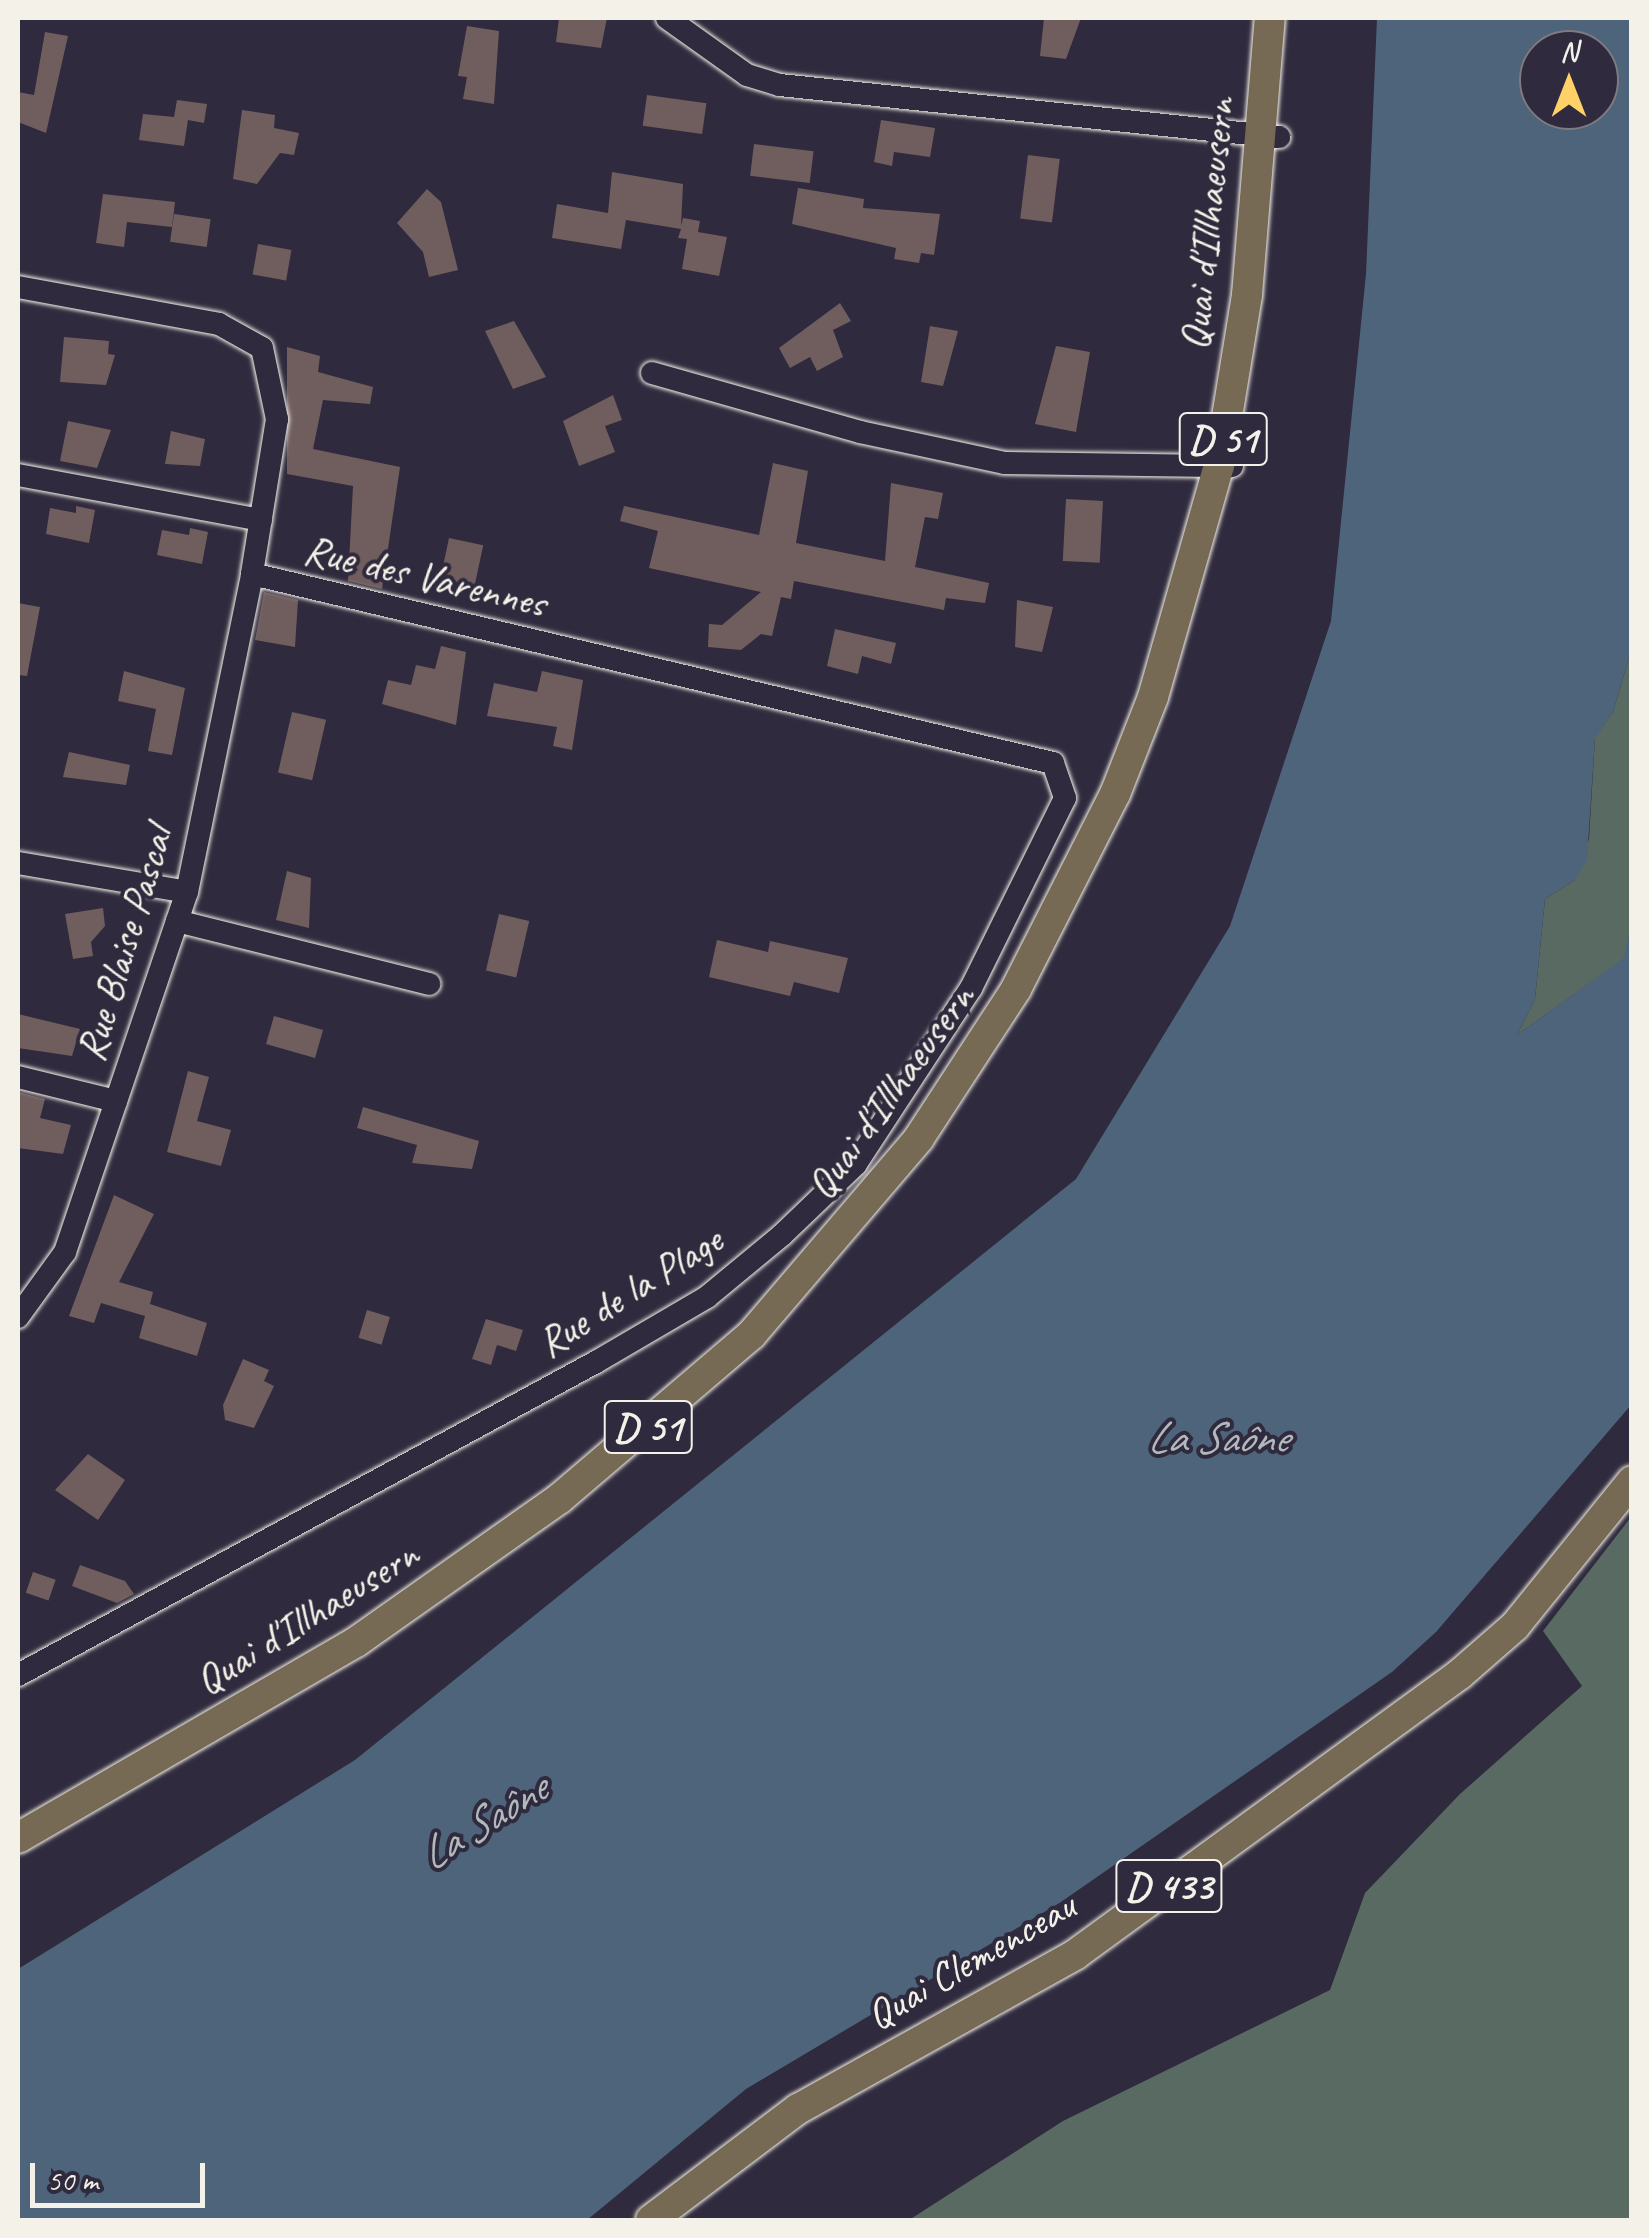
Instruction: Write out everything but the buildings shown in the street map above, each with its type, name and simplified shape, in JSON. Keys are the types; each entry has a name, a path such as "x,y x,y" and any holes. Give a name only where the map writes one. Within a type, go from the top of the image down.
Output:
{"main road":[{"name":"Quai d'Illhaeusern","path":"18,1838 263,1698 463,1570 630,1443 803,1280 971,1062 1093,841 1153,697 1226,466 1272,136 1270,18"},
{"name":"Quai Clemenceau","path":"651,2220 798,2109 1057,1967 1460,1674 1534,1605 1632,1482"}],"street":[{"path":"667,18 746,75 780,85 1272,136"},
{"name":"Rue des Varennes","path":"18,287 219,324 262,348 277,419 252,574 1053,763"},
{"path":"652,373 860,432 1005,462 1226,466"},
{"path":"18,475 261,520"},
{"name":"Rue Blaise Pascal","path":"18,1316 65,1252 187,892 252,574"},
{"name":"Rue de la Plage","path":"18,1675 596,1362 707,1298 782,1236 856,1164 971,988 1064,810 1053,763"},
{"path":"18,862 187,892"},
{"path":"177,921 429,984"},
{"path":"18,1076 116,1101"}],"green space":[{"path":"1631,651 1632,923 1625,958 1517,1035 1535,999 1545,899 1575,880 1589,839 1595,737 1613,712"},
{"path":"1631,1517 1631,2220 909,2220 1063,2121 1330,1990 1365,1893 1460,1794 1582,1686 1543,1631"}],"water":[{"name":"La Saône","path":"1377,18 1631,18 1631,651 1613,712 1595,738 1587,860 1575,880 1545,899 1535,999 1517,1035 1624,958 1631,923 1631,1405 1436,1632 1392,1672 1061,1902 746,2089 587,2220 18,2220 18,1969 355,1760 1076,1179 1230,926 1331,621 1366,274"}]}
